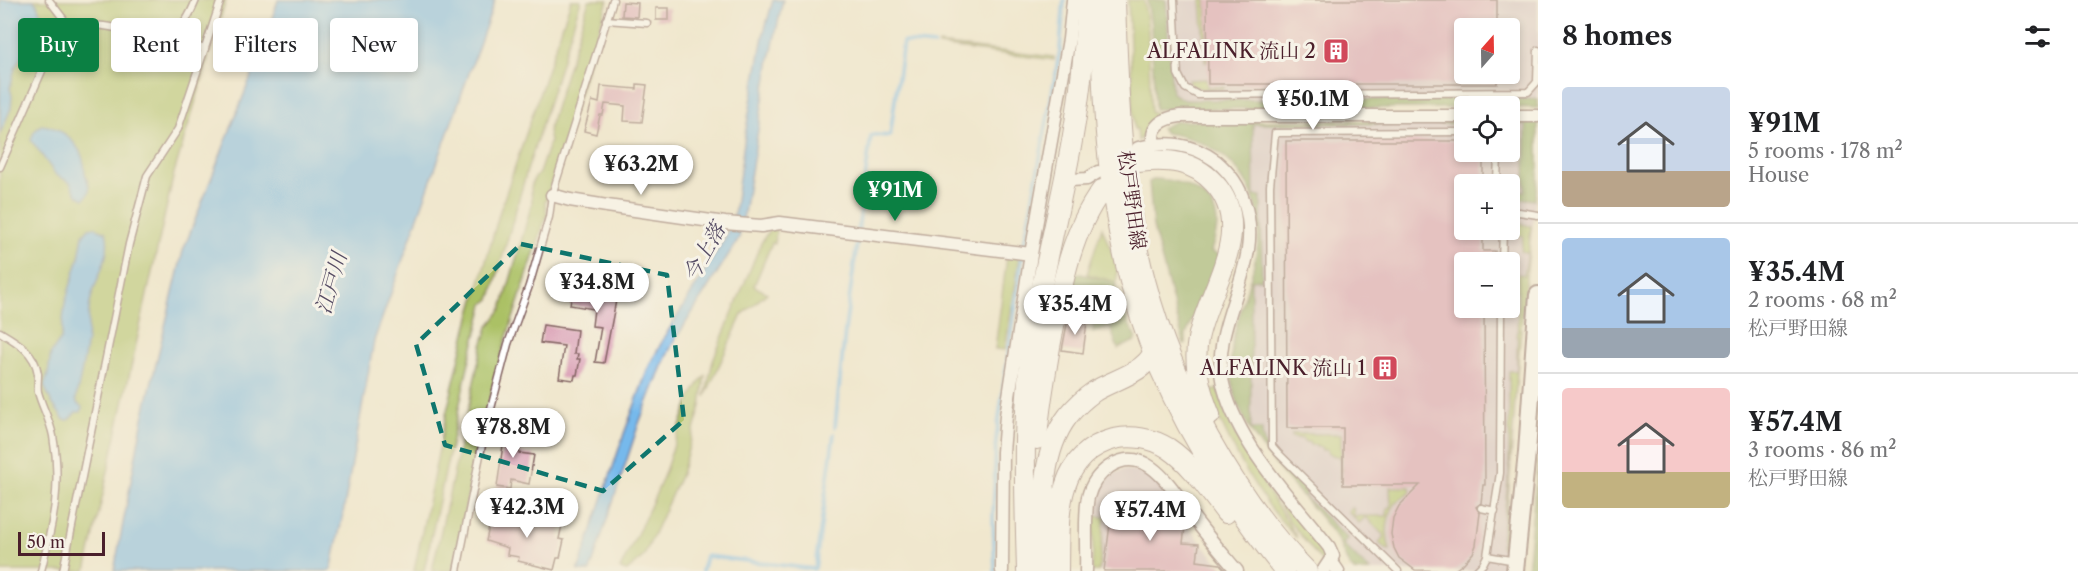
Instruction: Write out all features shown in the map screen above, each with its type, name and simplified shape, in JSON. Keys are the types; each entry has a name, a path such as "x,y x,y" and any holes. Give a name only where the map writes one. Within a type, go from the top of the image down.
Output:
{"main road":[{"path":"1027,571 1023,475 1027,389 1042,285 1081,88 1088,0"},
{"name":"松戸野田線","path":"1100,0 1105,120 1114,204 1131,286 1154,352 1176,405 1211,469 1245,519 1310,569"},
{"name":"松戸野田線","path":"1115,0 1120,115 1130,202 1146,284 1158,322 1186,391 1216,447 1263,519 1310,569"},
{"path":"1138,155 1169,160 1198,169 1220,189 1226,200 1230,215 1230,240 1228,253 1197,341 1200,388 1217,432 1310,569"},
{"path":"1033,571 1037,433 1059,296 1077,237 1100,181"},
{"path":"1044,571 1044,494 1051,452 1058,432 1068,416 1082,401 1097,390 1131,375 1142,367 1154,352 1159,339 1158,322"},
{"path":"1058,571 1059,513 1066,483 1073,469 1081,457 1104,442 1136,437 1168,448 1182,460 1254,548 1310,569"}],"street":[{"path":"1002,571 1003,452 1025,253 1045,174 1069,39 1073,0"},
{"path":"1154,144 1153,132 1160,123 1168,118 1180,116 1454,116"},
{"path":"1520,116 1538,116"},
{"path":"1138,155 1154,144 1179,144 1202,152 1227,172 1242,196 1250,228 1249,250 1222,341 1220,357 1223,387 1230,408 1244,435 1329,547 1333,556 1310,569"},
{"path":"1045,174 1058,177"},
{"path":"1071,180 1100,181"},
{"path":"552,195 607,206 747,226 780,224 1025,253"},
{"path":"1516,566 1538,295"},
{"path":"1086,571 1088,496 1099,475 1125,460 1146,464 1162,475 1193,518 1237,571"}],"lane":[{"path":"49,0 63,18"},
{"path":"186,18 196,0"},
{"path":"63,571 129,244 147,176 178,129 220,0"},
{"path":"457,571 484,435 508,344 529,286 549,217 552,195 613,0"},
{"path":"1174,0 1178,74 1185,88 1198,95 1528,92 1537,82 1538,50"},
{"path":"606,20 647,23"},
{"path":"201,48 205,49"},
{"path":"0,167 42,72"},
{"path":"1398,571 1272,446 1270,186 1275,133 1454,132"},
{"path":"1520,214 1538,215"},
{"path":"1476,571 1483,564 1487,555 1500,454 1501,318"},
{"path":"0,332 20,344 35,364 38,375 37,390 48,414 53,437 58,490 52,529 41,571"},
{"path":"1481,508 1494,511"},
{"path":"1487,555 1516,566"}],"highlighted area":[{"path":"521,244 667,275 684,420 603,491 445,445 416,344"}],"shaded area":[{"path":"1147,0 1538,0 1538,108 1520,108 1520,96 1454,96 1454,108 1155,109 1151,25"},
{"path":"1520,120 1538,120 1538,180 1521,330 1509,503 1501,571 1354,571 1346,562 1337,538 1259,442 1240,409 1233,389 1230,362 1232,338 1258,249 1258,220 1251,191 1250,121 1454,121 1454,162 1520,162"},
{"path":"1124,469 1147,473 1158,482 1192,531 1225,571 1093,571 1096,497 1103,483 1111,475"}],"green space":[{"path":"0,0 226,0 221,18 213,18 213,43 174,173 86,571 0,571"},
{"path":"571,0 581,0 526,174 492,294 484,304 468,366 424,571 414,571 446,415 467,328 500,211"},
{"path":"589,0 608,0 545,203 547,214 505,343 482,427 452,571 432,571 482,346 488,327 502,309 532,203 533,180 539,173 550,141 548,131"},
{"path":"1128,0 1144,0 1148,30 1151,113 1167,113 1158,119 1138,141 1137,129 1134,129"},
{"path":"1147,0 1166,0 1172,93 1184,100 1454,99 1454,108 1155,109 1151,25"},
{"path":"1201,0 1206,0 1207,62 1205,62"},
{"path":"938,44 1054,57 1054,60 938,46"},
{"path":"1206,79 1207,87 1224,87 1224,89 1201,89 1189,84 1188,80"},
{"path":"1520,99 1538,99 1538,108 1520,108"},
{"path":"1520,120 1538,120 1538,180 1535,200 1520,198 1520,191 1525,191 1526,125 1520,125"},
{"path":"1176,121 1454,121 1454,124 1253,124 1254,196 1261,196 1262,279 1251,280 1251,429 1262,429 1266,448 1272,457 1309,491 1304,496 1348,539 1343,544 1370,571 1354,571 1346,560 1337,539 1324,521 1262,448 1250,429 1240,409 1233,387 1231,359 1235,332 1257,252 1259,225 1254,199 1239,172 1224,156 1187,137 1165,133 1161,128"},
{"path":"1155,179 1186,185 1195,190 1211,204 1215,213 1217,228 1211,252 1222,256 1204,302 1199,301 1186,335 1186,344 1184,344 1153,227 1149,182"},
{"path":"1520,225 1531,226 1517,372 1504,551 1501,546 1509,473 1509,371 1517,371 1520,274 1524,275 1528,253 1521,251 1523,236 1520,235"},
{"path":"1102,227 1117,269 1116,282 1087,274"},
{"path":"774,228 776,231 775,244 772,243 754,286 767,293 742,315 705,397 713,360 761,243 768,232"},
{"path":"1007,256 1020,256 1005,350 995,349"},
{"path":"1076,273 1116,282 1115,293 1135,341 1118,349 1110,327 1093,332 1093,317 1065,314"},
{"path":"705,376 701,406 681,474 644,556 627,571 620,569 661,482 692,396"},
{"path":"1218,389 1227,418 1239,441 1259,469 1263,483 1297,538 1271,508 1237,455 1211,400 1209,392"},
{"path":"1292,434 1341,434 1341,483 1340,457 1328,454 1327,450 1310,445 1303,439 1292,437"},
{"path":"1538,458 1538,571 1527,571"},
{"path":"1262,473 1327,552 1327,558 1323,563 1289,521"},
{"path":"1390,487 1410,487 1411,492 1399,500 1391,511 1387,530 1390,550 1385,549 1379,543 1384,536 1366,517 1359,523 1349,513 1349,509 1353,508 1354,516 1387,516 1387,508 1391,507"},
{"path":"1094,516 1105,517 1099,571 1092,571"}],"water":[{"path":"0,0 33,0 41,16 40,18 18,18 18,63 10,88 11,108 0,134"},
{"name":"江戸川","path":"278,0 495,0 374,341 331,571 114,571 143,418 183,251 253,72 318,72 318,18 272,18"},
{"path":"773,0 783,0 770,59 739,238 672,345 639,423 590,571 578,571 649,366 725,238 734,215 745,135 763,36"},
{"path":"41,125 62,133 79,150 89,187 84,199 77,195 70,182 56,175 31,140 34,132"},
{"path":"95,227 106,232 107,250 89,308 87,340 76,399 82,407 81,412 76,412 69,420 64,420 44,386 51,353 61,339 65,303 79,258 83,235 89,228"}],"building":[{"name":"ALFALINK 流山 2","path":"1207,0 1497,0 1497,18 1454,18 1454,84 1208,84"},
{"path":"623,2 638,3 637,17 622,16"},
{"path":"656,8 669,8 669,20 656,20"},
{"path":"637,84 647,85 642,122 624,121 625,106 605,104 596,134 584,131 592,101 599,103 601,86 637,89"},
{"name":"ALFALINK 流山 1","path":"1286,141 1454,141 1454,162 1483,162 1483,174 1454,174 1454,240 1483,240 1483,251 1495,251 1454,252 1454,318 1484,318 1485,485 1483,485 1481,503 1476,507 1480,513 1473,553 1453,571 1415,570 1399,558 1391,534 1393,518 1399,506 1420,485 1343,485 1343,428 1287,428"},
{"path":"573,287 617,295 604,363 595,362 601,327 592,326 594,309 570,305"},
{"path":"1068,319 1087,322 1083,353 1062,350"},
{"path":"543,325 577,330 574,354 578,354 577,359 580,359 574,380 559,378 564,346 540,343"},
{"path":"498,427 522,429 519,453 534,455 529,484 511,480 510,489 497,487 503,445 496,444"},
{"path":"1113,501 1168,508 1166,524 1185,527 1183,543 1199,544 1197,561 1220,564 1226,571 1104,571"},
{"path":"492,513 562,525 559,539 564,540 560,558 557,558 554,570 518,561 519,557 507,555 508,548 486,541"}],"waterway":[{"path":"995,571 993,519 996,440 1024,245 1060,50 1064,0"},
{"path":"858,230 871,136 890,136 903,42 934,45"},
{"path":"835,427 858,236"},
{"path":"702,571 706,556 815,568 834,434"}],"place":[{"name":"ALFALINK 流山 2","path":"1336,51"},
{"name":"ALFALINK 流山 1","path":"1385,368"}],"water label":[{"name":"今上落","path":"704,252"}]}
